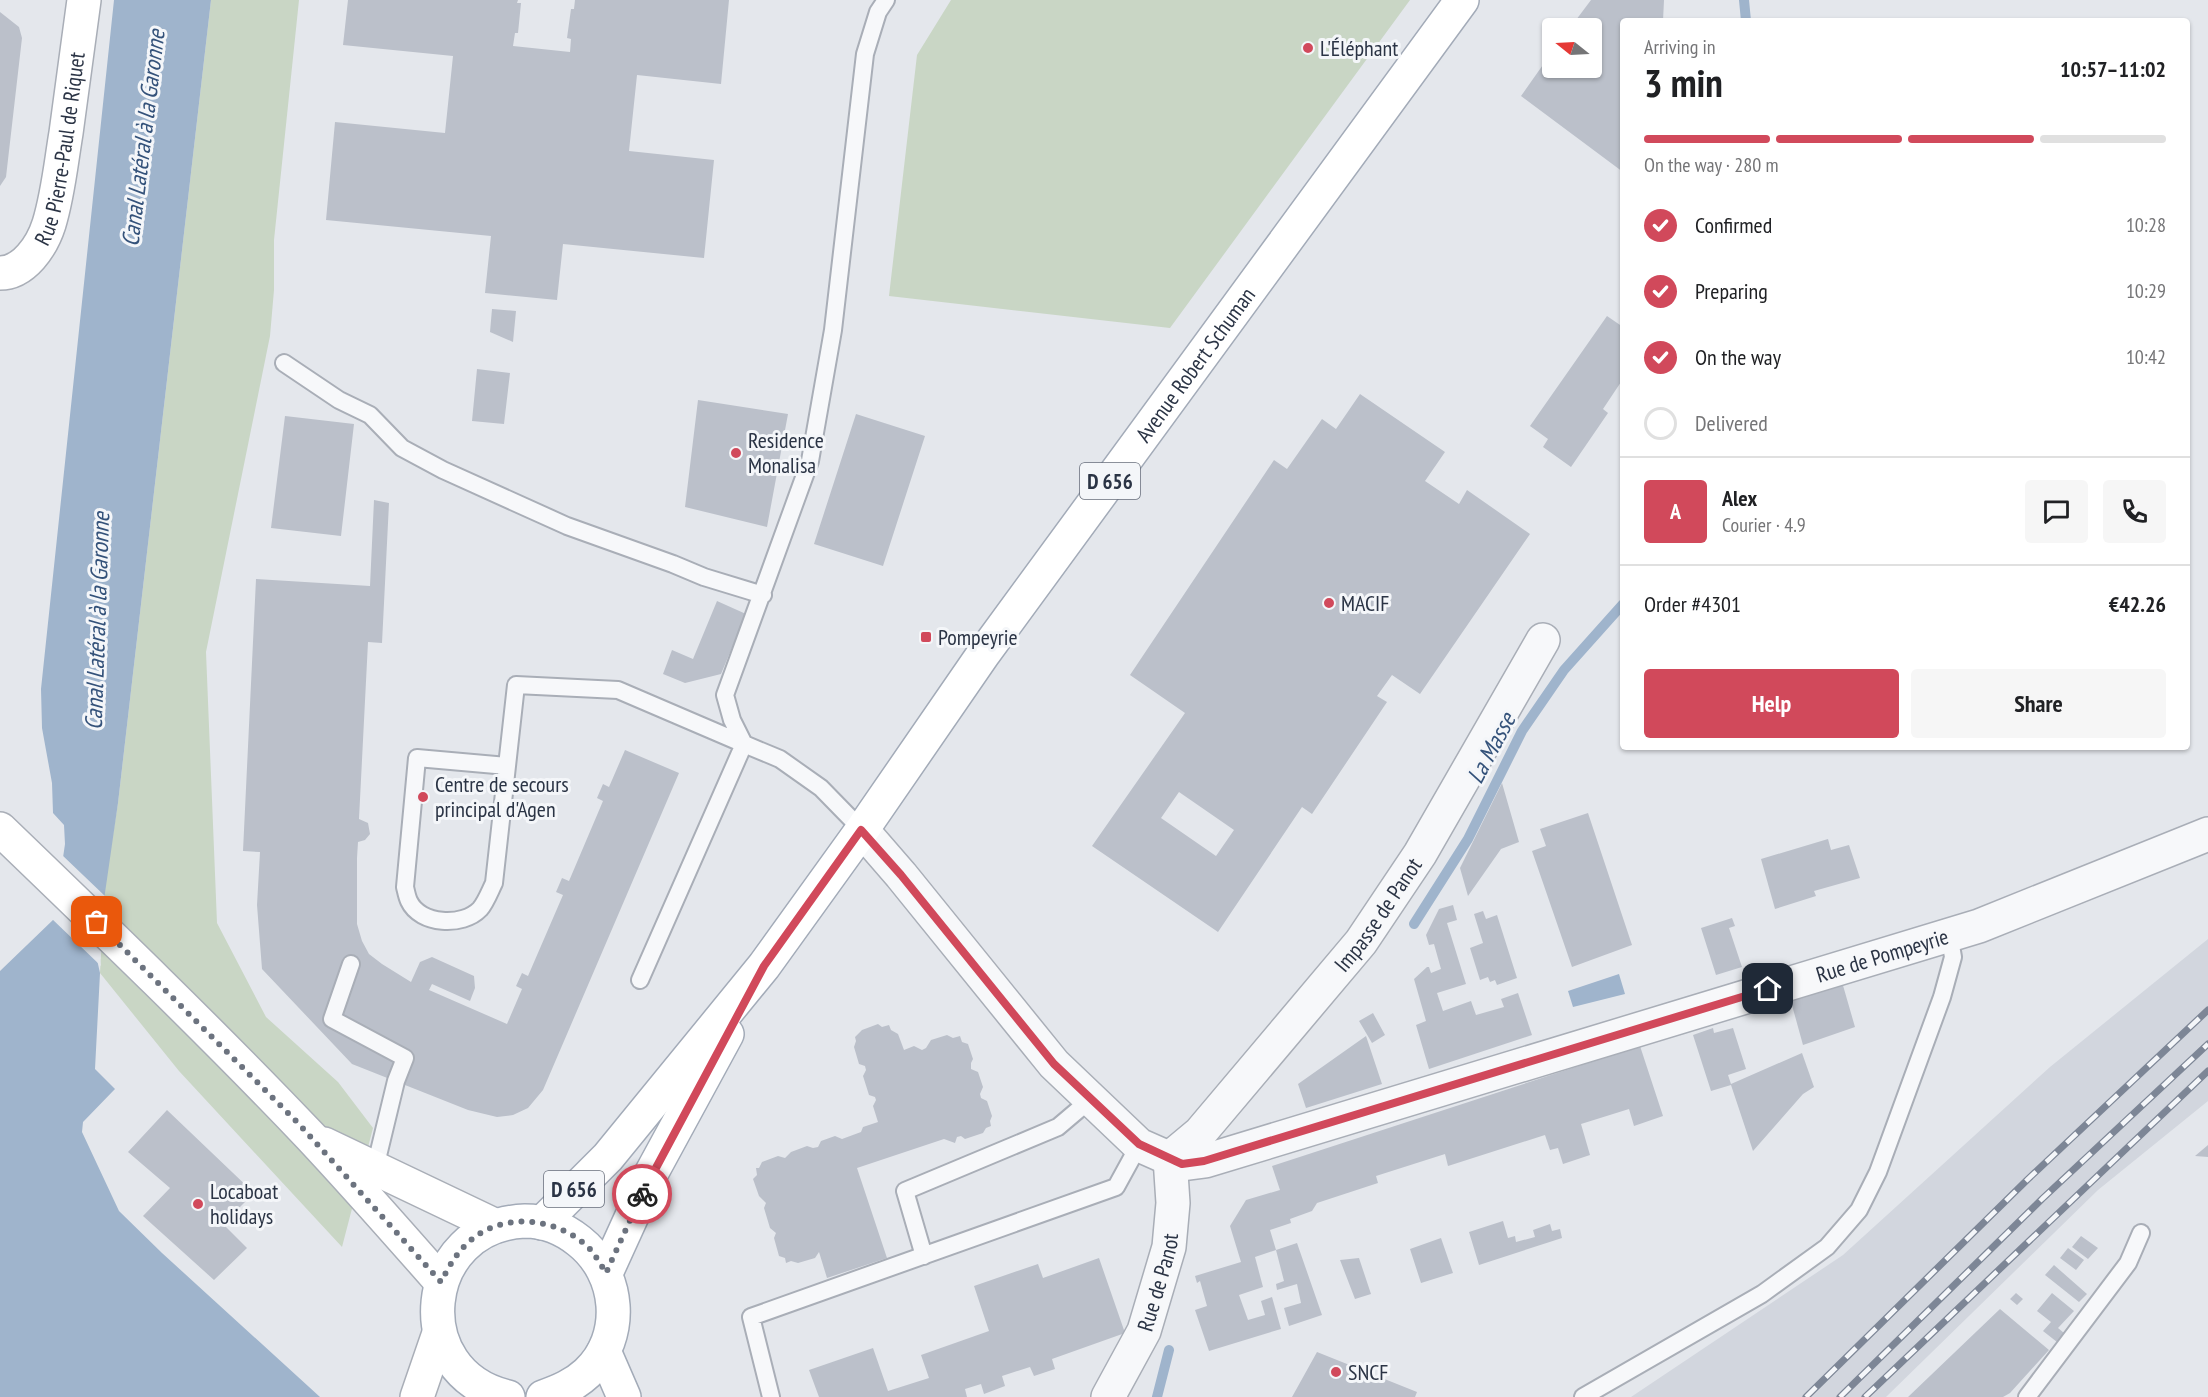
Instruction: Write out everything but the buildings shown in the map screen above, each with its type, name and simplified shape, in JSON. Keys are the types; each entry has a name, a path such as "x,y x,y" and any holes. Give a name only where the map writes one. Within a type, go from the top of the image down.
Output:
{"main road":[{"name":"Rue Pierre-Paul de Riquet","path":"0,273 11,273 25,263 39,244 48,225 59,178 84,0"},
{"name":"Avenue Robert Schuman","path":"542,1222 608,1157 764,966 984,653 1462,0"},
{"path":"0,829 130,954 312,1138 441,1282"},
{"name":"Avenue Robert Schuman","path":"606,1273 652,1172 764,966"},
{"path":"312,1138 496,1226"},
{"path":"502,1396 473,1382 458,1368 447,1352 439,1333 436,1307 441,1282 453,1258 472,1239 496,1226 527,1221 542,1222 568,1232 590,1250 606,1273 612,1292 614,1312 611,1332 604,1351 588,1372 567,1388 543,1397"},
{"path":"417,1397 439,1333"},
{"path":"604,1351 624,1397"}],"street":[{"name":"Impasse de Panot","path":"1170,1158 1200,1133 1361,942 1420,854 1543,640"},
{"name":"Rue de Pompeyrie","path":"861,830 901,875 1054,1064 1139,1144 1182,1164 1204,1161 1978,926 2208,834"},
{"name":"Rue de Panot","path":"1108,1397 1144,1331 1169,1247 1173,1203 1170,1158"}],"lane":[{"path":"744,744 732,720 725,695 810,461 833,330 866,54 878,12 886,0"},
{"path":"284,363 339,400 370,415 402,448 443,470 567,526 704,577 763,595"},
{"path":"507,766 417,758 405,887 409,903 423,915 441,921 463,920 480,909 494,883 507,766 516,685 618,690 780,759 821,788 861,830"},
{"path":"640,980 744,744"},
{"path":"1582,1397 1762,1294 1827,1247 1859,1210 1878,1172 1942,997 1953,957 1949,934"},
{"path":"351,963 332,1019 405,1059 396,1081 375,1168"},
{"path":"924,1256 905,1191 1058,1127 1091,1099"},
{"path":"771,1397 751,1317 1116,1187 1139,1144"},
{"path":"2027,1397 2128,1263 2141,1233"}],"shaded area":[{"path":"2208,939 2208,1101 2098,1190 1886,1397 1631,1397 1843,1255 2050,1067"}],"green space":[{"path":"211,0 299,0 274,240 274,290 270,336 206,652 217,923 266,1017 338,1082 373,1128 342,1247 179,1071 100,973 105,884 118,803"},
{"path":"951,0 1410,0 1170,328 889,296 917,55"}],"water":[{"name":"Canal Latéral à la Garonne","path":"114,0 211,0 118,803 96,955 100,973 95,1069 115,1089 83,1122 82,1132 119,1211 320,1397 0,1397 0,971 54,919 65,844 64,825 53,813 52,783 42,728 41,689"},
{"path":"1619,974 1625,994 1573,1007 1568,991"}],"pier":[{"path":"61,854 106,897 99,955 101,966 51,918"}],"waterway":[{"name":"La Masse","path":"1744,0 1746,18"},
{"name":"La Masse","path":"1414,924 1468,839 1522,731 1564,670 1620,607"},
{"name":"La Masse","path":"1157,1397 1169,1350"}],"railway":[{"path":"1806,1397 2027,1180 2208,1010"},
{"path":"1840,1397 2042,1199 2208,1044"},
{"path":"1865,1397 2208,1071"}],"way so far":[{"path":"97,922 299,1124 441,1282 453,1258 472,1239 496,1226 527,1221 542,1222 568,1232 590,1250 606,1273 642,1194"}],"place":[{"name":"L'Éléphant","path":"1308,48"},
{"name":"Residence Monalisa","path":"736,453"},
{"name":"MACIF","path":"1329,603"},
{"name":"Pompeyrie","path":"926,637"},
{"name":"Centre de secours principal d'Agen","path":"423,797"},
{"name":"Locaboat holidays","path":"198,1204"},
{"name":"SNCF","path":"1336,1372"}],"route":[{"path":"642,1194 764,966 861,830 901,875 1054,1064 1139,1144 1182,1164 1204,1161 1768,989"}]}
